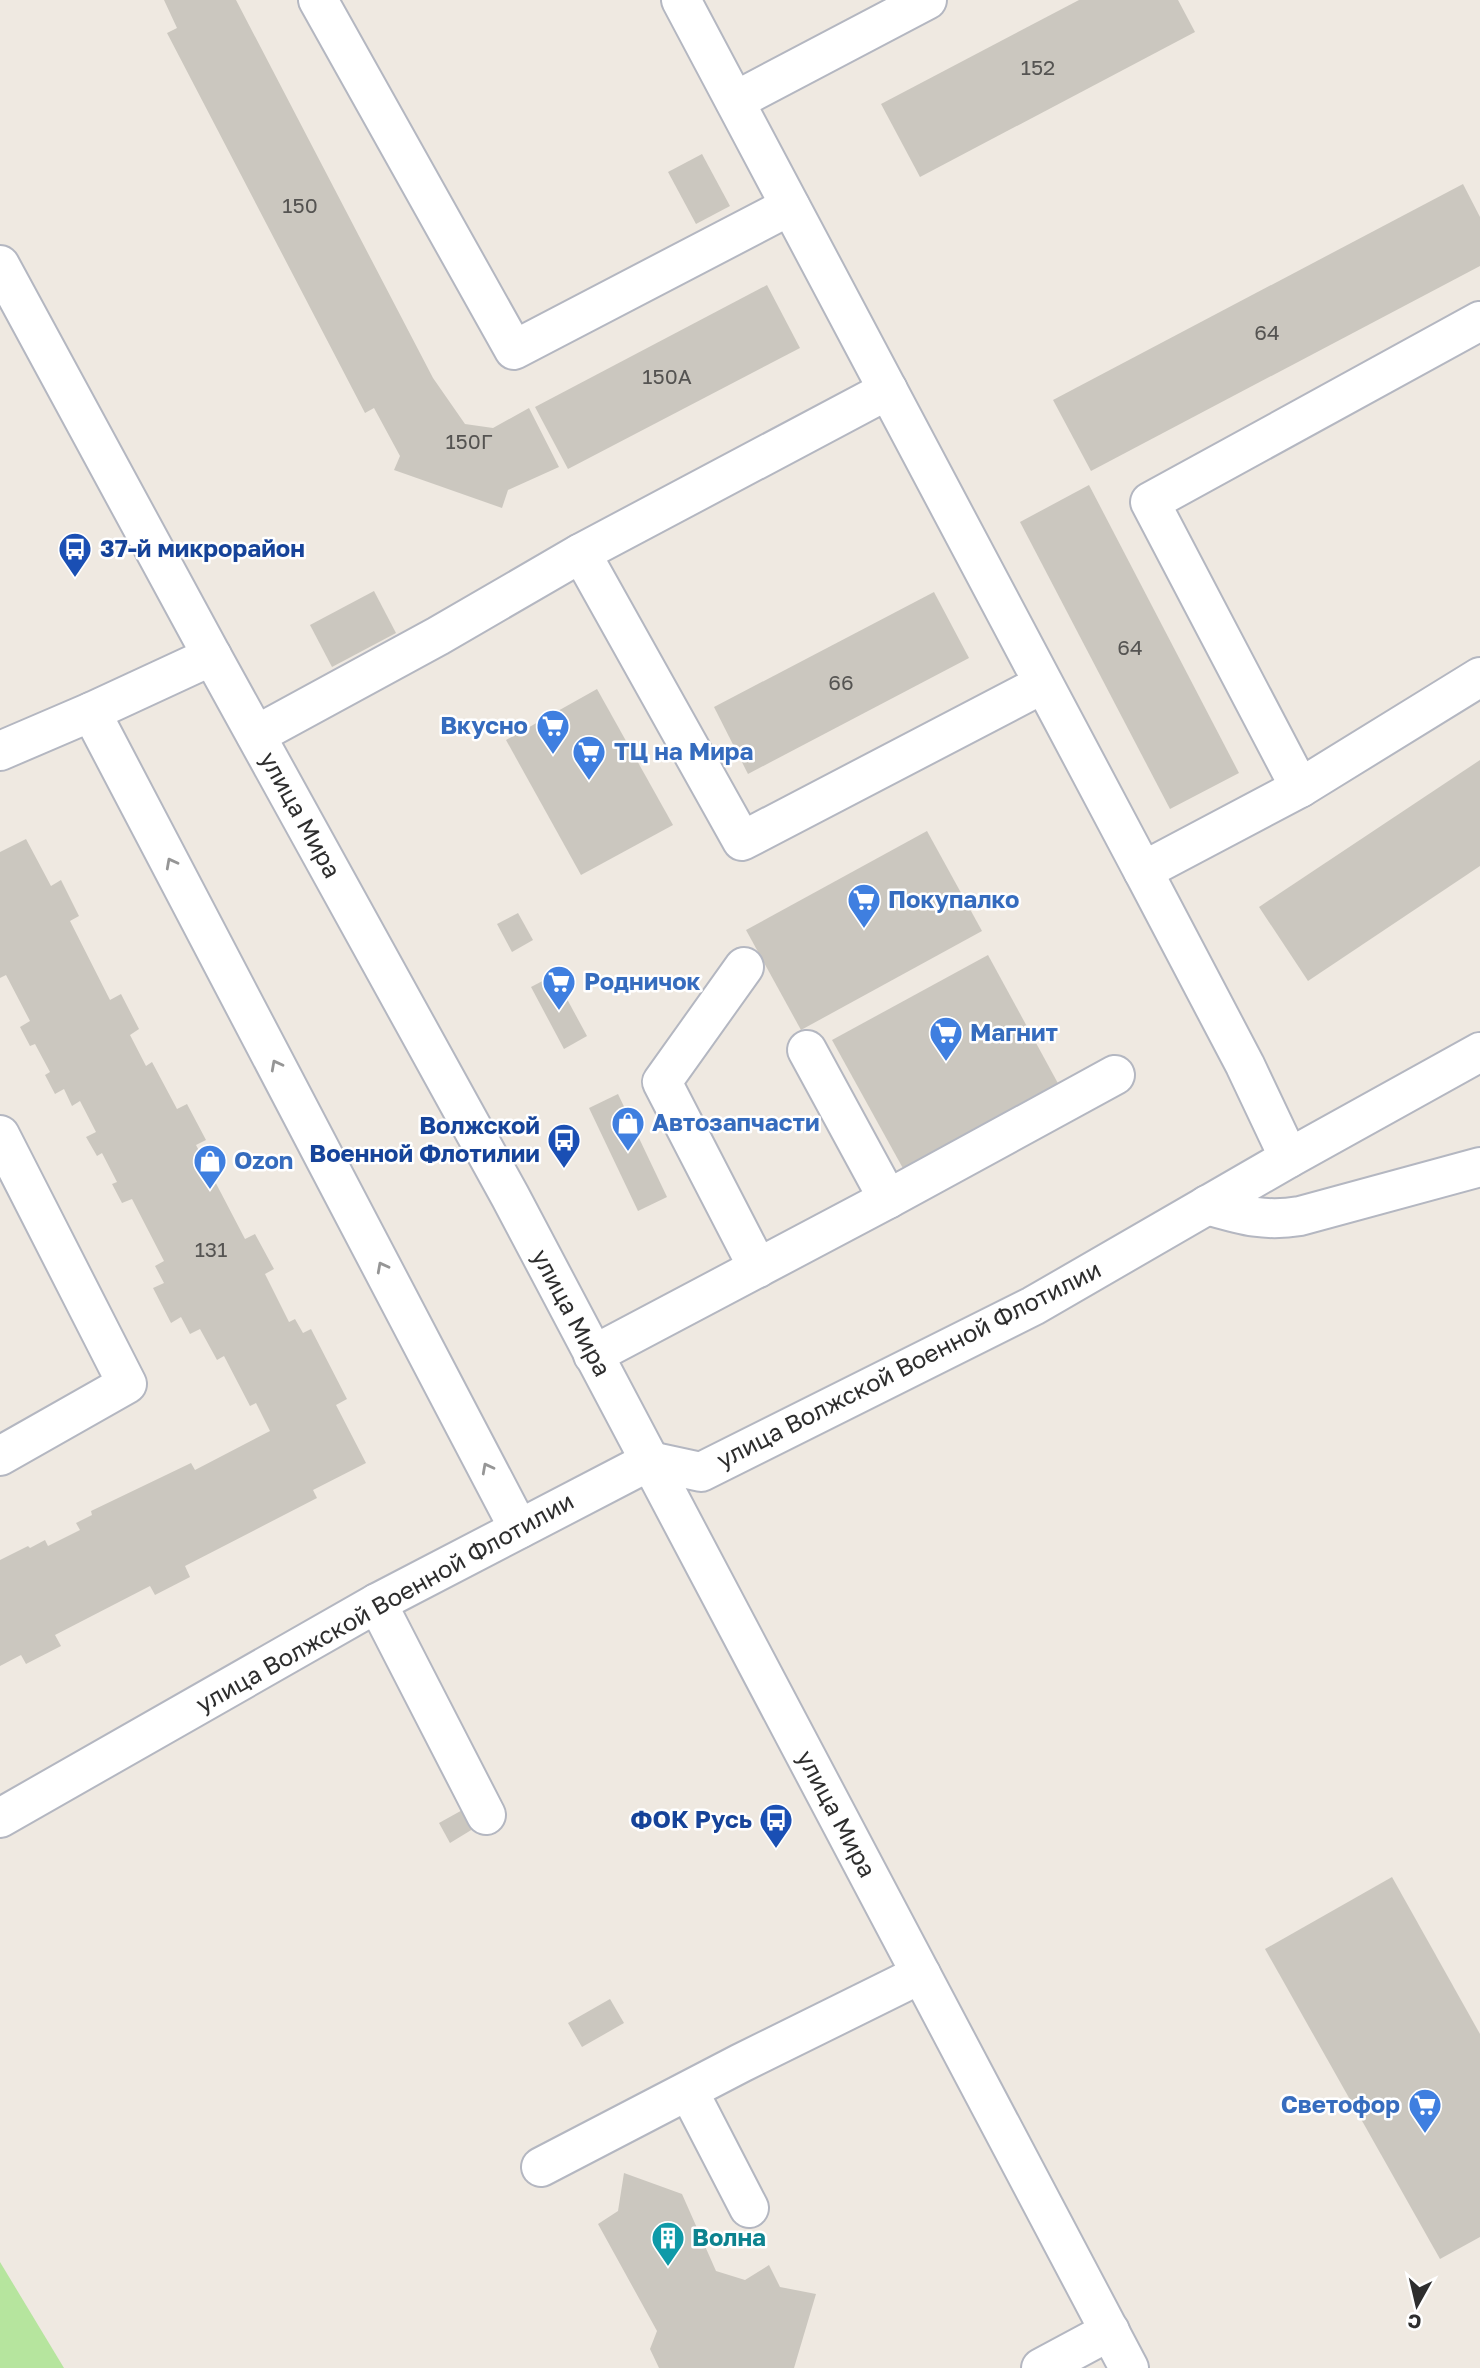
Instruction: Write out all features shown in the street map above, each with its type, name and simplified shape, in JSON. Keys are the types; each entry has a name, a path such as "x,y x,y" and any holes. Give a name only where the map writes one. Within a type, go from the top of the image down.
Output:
{"street":[{"path":"318,0 514,350 790,206"},
{"path":"681,0 1245,1065 1289,1158"},
{"path":"735,101 907,5"},
{"name":"улица Мира","path":"0,265 503,1184 1129,2368"},
{"path":"1300,788 1150,502 1480,321"},
{"path":"256,735 438,636 581,553 888,390"},
{"path":"581,553 742,841 1043,684"},
{"path":"0,751 212,656"},
{"path":"1143,871 1300,788 1480,677"},
{"path":"92,712 519,1529"},
{"path":"744,967 662,1082 758,1268"},
{"path":"807,1050 888,1199"},
{"name":"улица Волжской Военной Флотилии","path":"0,1818 377,1603 650,1461 701,1472 1032,1306 1480,1052"},
{"path":"593,1355 1115,1075"},
{"path":"0,1135 127,1384 0,1456"},
{"path":"1207,1205 1247,1216 1275,1220 1300,1216 1480,1167"},
{"path":"377,1603 485,1815"},
{"path":"541,2167 741,2063 921,1974"},
{"path":"689,2092 749,2208"},
{"path":"1041,2368 1110,2331"}],"green space":[{"path":"0,2262 64,2368 0,2368"}],"building":[{"path":"164,0 236,0 433,378 465,424 493,428 529,408 559,467 508,490 502,508 394,470 400,456 374,408 365,413 167,33 177,28"},
{"path":"1079,0 1178,0 1195,32 920,177 881,104"},
{"path":"702,154 730,206 696,224 668,172"},
{"path":"1463,184 1480,217 1480,266 1091,471 1053,400"},
{"path":"767,285 800,348 568,469 535,407"},
{"path":"1089,485 1239,773 1170,809 1020,522"},
{"path":"374,591 396,633 332,667 310,625"},
{"path":"934,592 969,658 748,774 714,707"},
{"name":"ТЦ на Мира","path":"597,689 673,825 581,875 506,740"},
{"path":"1480,760 1480,866 1308,981 1259,907"},
{"name":"Покупалко","path":"927,831 982,931 801,1030 746,930"},
{"path":"26,839 51,886 61,880 79,916 70,921 110,1000 121,994 139,1029 130,1035 146,1066 152,1062 177,1109 187,1104 206,1140 196,1145 245,1239 255,1234 274,1269 265,1274 289,1322 295,1319 303,1333 311,1329 347,1399 336,1405 366,1463 313,1490 317,1498 185,1566 190,1577 155,1595 150,1586 55,1635 61,1646 26,1664 21,1655 0,1666 0,1560 45,1540 48,1546 80,1530 76,1523 92,1515 91,1511 191,1463 195,1470 270,1431 256,1403 250,1406 224,1356 217,1360 200,1329 190,1334 181,1317 171,1323 153,1288 164,1283 155,1266 164,1261 132,1199 122,1203 112,1184 117,1182 102,1153 97,1156 86,1137 96,1132 80,1101 72,1106 64,1089 55,1094 45,1075 50,1072 35,1044 30,1046 20,1027 30,1021 6,975 0,978 0,852"},
{"path":"518,913 533,940 512,952 497,924"},
{"name":"Магнит","path":"988,955 1060,1087 905,1172 832,1040"},
{"name":"Родничок","path":"554,975 587,1036 564,1049 531,987"},
{"name":"Автозапчасти","path":"618,1094 667,1197 638,1211 589,1108"},
{"path":"475,1803 486,1821 450,1843 439,1823"},
{"name":"Светофор","path":"1392,1877 1480,2034 1480,2237 1440,2259 1265,1949"},
{"path":"610,1999 624,2023 582,2047 568,2023"},
{"name":"Волна","path":"624,2173 682,2194 716,2271 745,2280 769,2265 780,2287 816,2294 794,2368 659,2368 650,2349 657,2331 598,2224 618,2211"}],"place":[{"name":"37-й микрорайон","path":"75,579"},
{"name":"Вкусно","path":"553,756"},
{"name":"ТЦ на Мира","path":"589,782"},
{"name":"Покупалко","path":"864,930"},
{"name":"Родничок","path":"559,1012"},
{"name":"Магнит","path":"946,1063"},
{"name":"Автозапчасти","path":"628,1153"},
{"name":"Волжской Военной Флотилии","path":"564,1170"},
{"name":"Ozon","path":"210,1191"},
{"name":"ФОК Русь","path":"776,1850"},
{"name":"Светофор","path":"1425,2135"},
{"name":"Волна","path":"668,2268"}]}
